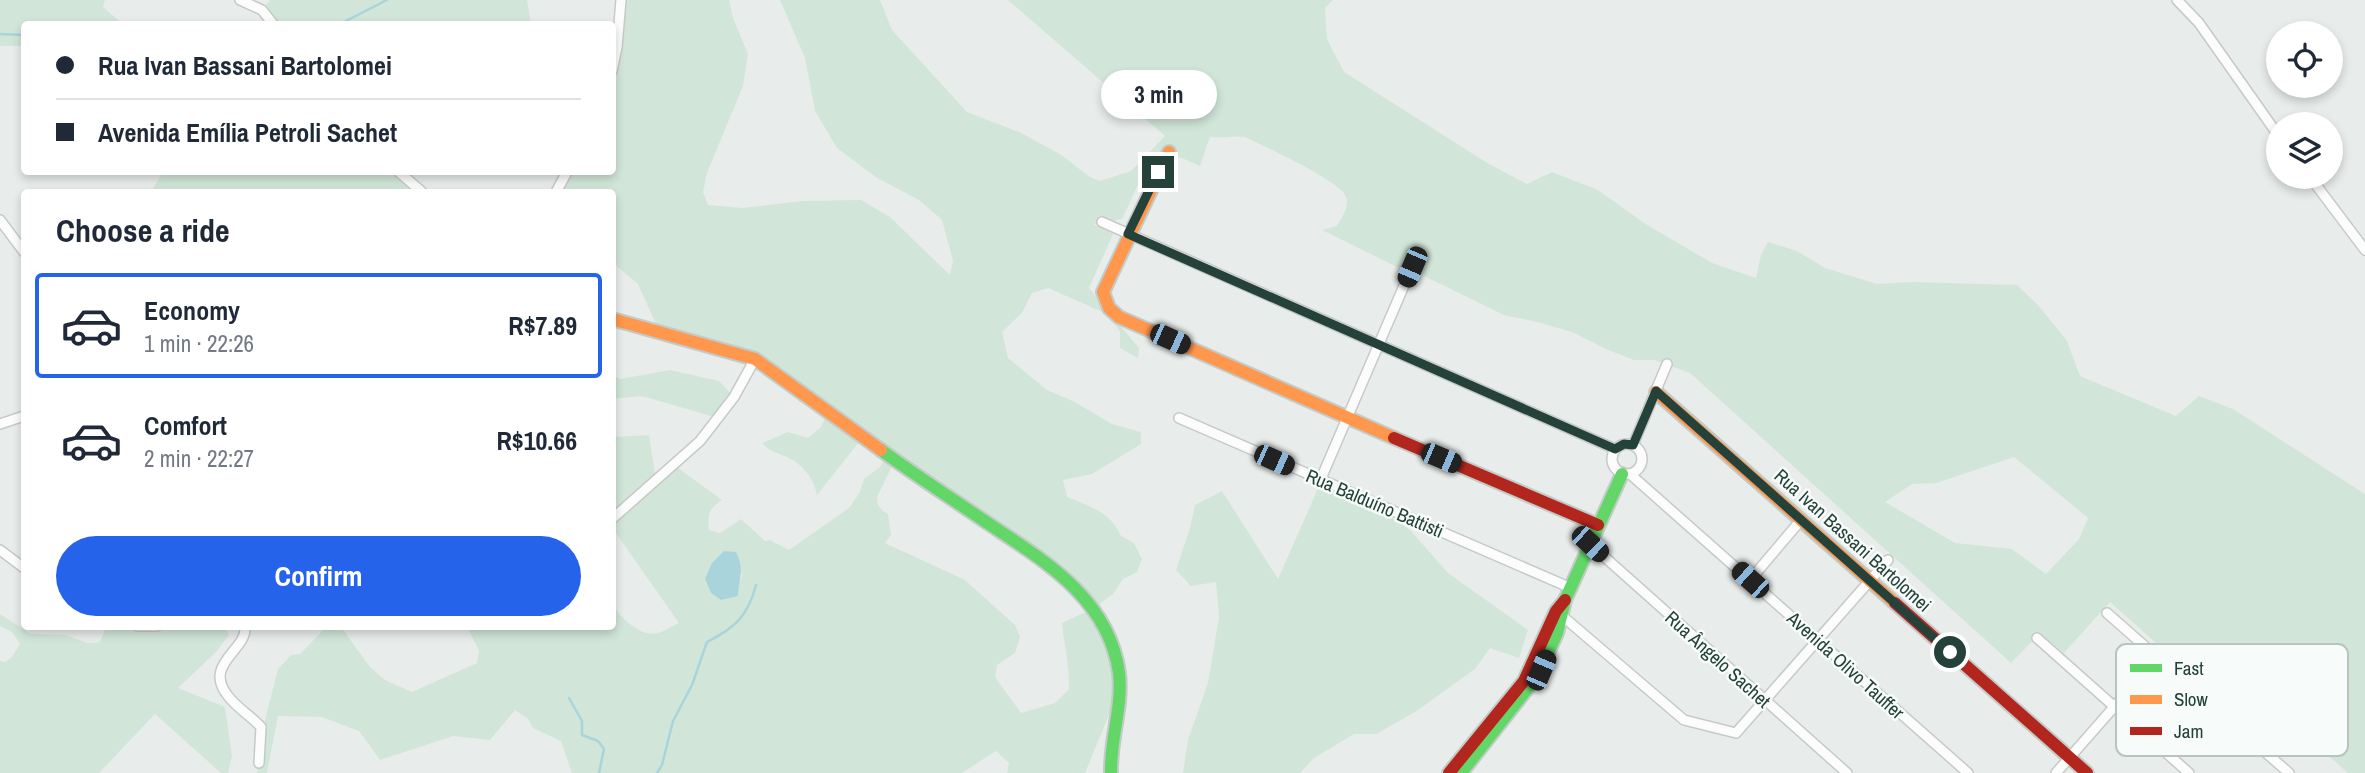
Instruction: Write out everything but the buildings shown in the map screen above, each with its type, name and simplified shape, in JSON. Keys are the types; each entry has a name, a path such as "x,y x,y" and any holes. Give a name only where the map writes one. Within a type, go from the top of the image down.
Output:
{"street":[{"path":"240,0 262,10 271,21"},
{"path":"616,52 621,0"},
{"path":"2177,0 2199,23 2266,118"},
{"path":"1168,152 1103,292 1114,312 1348,418 1598,525"},
{"path":"402,175 419,189"},
{"path":"2318,189 2365,250"},
{"path":"0,220 21,248"},
{"path":"1102,222 1615,449"},
{"path":"1320,481 1412,267"},
{"path":"616,320 755,359 895,460 1059,571 1081,592 1118,659 1120,688 1111,773"},
{"path":"616,515 701,441 734,397 755,359"},
{"path":"1633,445 1667,364"},
{"name":"Rua Ivan Bassani Bartolomei","path":"1656,391 2087,773"},
{"path":"0,424 21,417"},
{"name":"Rua Balduíno Battisti","path":"1179,418 1571,588"},
{"path":"1461,773 1524,681 1560,613 1598,525 1626,474 1641,467 1643,461 1639,449 1624,444 1615,449 1611,460 1613,466 1626,474"},
{"name":"Avenida Olivo Tauffer","path":"1626,474 1968,773"},
{"path":"1750,580 1801,520"},
{"name":"Rua Ângelo Sachet","path":"1590,544 1847,773"},
{"path":"0,550 21,566"},
{"path":"1560,613 1684,720 1736,733 1888,560"},
{"path":"2107,613 2143,644"},
{"path":"246,630 243,640 233,648 221,670 220,682 228,696 261,727 259,763"},
{"path":"2037,638 2114,706 2056,773"},
{"path":"1449,773 1492,727"},
{"path":"2170,756 2189,773"},
{"path":"2270,756 2289,773"}],"green space":[{"path":"0,0 105,0 103,7 119,21 21,21 21,46 0,46"},
{"path":"270,0 527,0 530,18 530,21 271,21 262,10"},
{"path":"621,0 729,0 733,18 748,54 743,86 707,173 703,192 708,205 743,208 802,201 861,200 890,217 950,275 953,261 942,220 919,200 877,178 837,148 815,111 805,58 780,0 880,0 892,30 967,112 1021,133 1060,154 1090,177 1100,181 1131,171 1165,136 1008,0 1333,0 1325,8 1327,39 1344,72 1489,164 1527,184 1552,172 1598,190 1644,223 1712,263 1756,278 1761,255 1768,242 1797,251 1825,268 1877,284 1912,282 2017,285 2038,305 2067,341 2080,376 2176,416 2199,396 2233,409 2365,494 2365,773 2348,773 2329,756 2348,756 2348,644 2157,644 2110,602 2064,653 2040,633 2011,663 1690,373 1654,360 1634,360 1572,332 1504,315 1428,278 1412,267 1397,267 1322,230 1337,226 1345,211 1347,199 1339,188 1315,172 1245,137 1236,136 1210,137 1200,166 1168,152 1142,176 1122,219 1093,224 1113,234 1089,288 1139,348 1138,358 1120,348 1120,331 1105,313 1048,288 1032,293 1022,313 1002,332 1008,358 1047,390 1073,401 1112,424 1141,432 1141,444 1092,474 1063,480 1067,497 1105,515 1121,536 1134,543 1142,559 1137,572 1123,579 1113,594 1093,609 1118,659 1120,688 1085,773 1007,773 1009,763 996,751 962,773 572,773 561,741 533,728 528,719 515,710 490,740 453,736 380,760 359,731 322,717 278,716 267,773 257,773 262,732 278,669 291,655 300,654 323,630 343,630 370,667 385,680 412,692 477,663 479,651 468,630 616,630 616,609 638,630 651,634 679,623 616,533 616,437 649,435 656,480 674,465 722,500 710,512 709,530 720,533 741,519 765,541 770,540 789,550 849,508 860,492 864,479 880,467 887,455 863,437 817,495 814,484 801,466 762,443 788,432 808,438 821,427 828,411 755,359 660,333 638,284 616,266 616,189 558,189 565,175 616,175 616,44","holes":["2014,457 2088,518 2079,539 2046,574 2012,549 1955,543 1885,502 1912,484 1936,483","895,460 1081,592 1092,609 1062,623 1069,689 1055,703 1021,713 995,677 997,665 1015,653 1020,637 1015,625 965,580 885,543 891,535 888,514 880,507 877,497","743,573 739,583 722,600 711,593 705,579"]},
{"path":"161,175 402,175 413,184 407,189 153,189"},
{"path":"670,370 719,381 734,397 718,418 642,396 616,399 616,377 620,379"},
{"path":"1319,486 1395,518 1411,531 1448,573 1528,630 1519,658 1490,648 1475,669 1415,712 1376,734 1354,734 1314,758 1300,773 1183,773 1188,740 1208,683 1219,617 1216,582 1191,586 1176,570 1195,505 1222,491 1278,579"},
{"path":"0,614 31,634 65,635 88,643 100,642 105,630 226,630 229,635 216,652 178,688 225,707 232,756 228,773 221,773 155,714 99,773 0,773 0,661 5,662 12,657 20,644 12,632 0,626"}],"water":[{"path":"724,551 736,552 741,574 738,596 721,600 711,593 705,579 712,563"}],"waterway":[{"path":"346,21 387,0"},
{"path":"0,34 21,35"},
{"path":"657,773 662,765 673,721 692,685 707,642 739,620 749,605 756,585"},
{"path":"569,698 582,721 582,735 598,741 604,749 599,773"}],"traffic: fast":[{"path":"881,450 1029,551 1088,602 1113,647 1119,673 1111,773"},
{"path":"1461,773 1538,675 1557,633 1565,600 1622,474"}],"traffic: slow":[{"path":"1169,152 1103,292 1109,308 1119,317 1394,438"},
{"path":"616,320 755,359 881,450"},
{"path":"1656,392 1895,603"}],"traffic: jam":[{"path":"1394,438 1598,525"},
{"path":"1449,773 1524,681 1556,611 1565,600"},
{"path":"1895,603 2087,773"}],"route":[{"path":"1158,172 1128,234 1615,449 1624,444 1633,445 1656,391 1950,652"}]}
